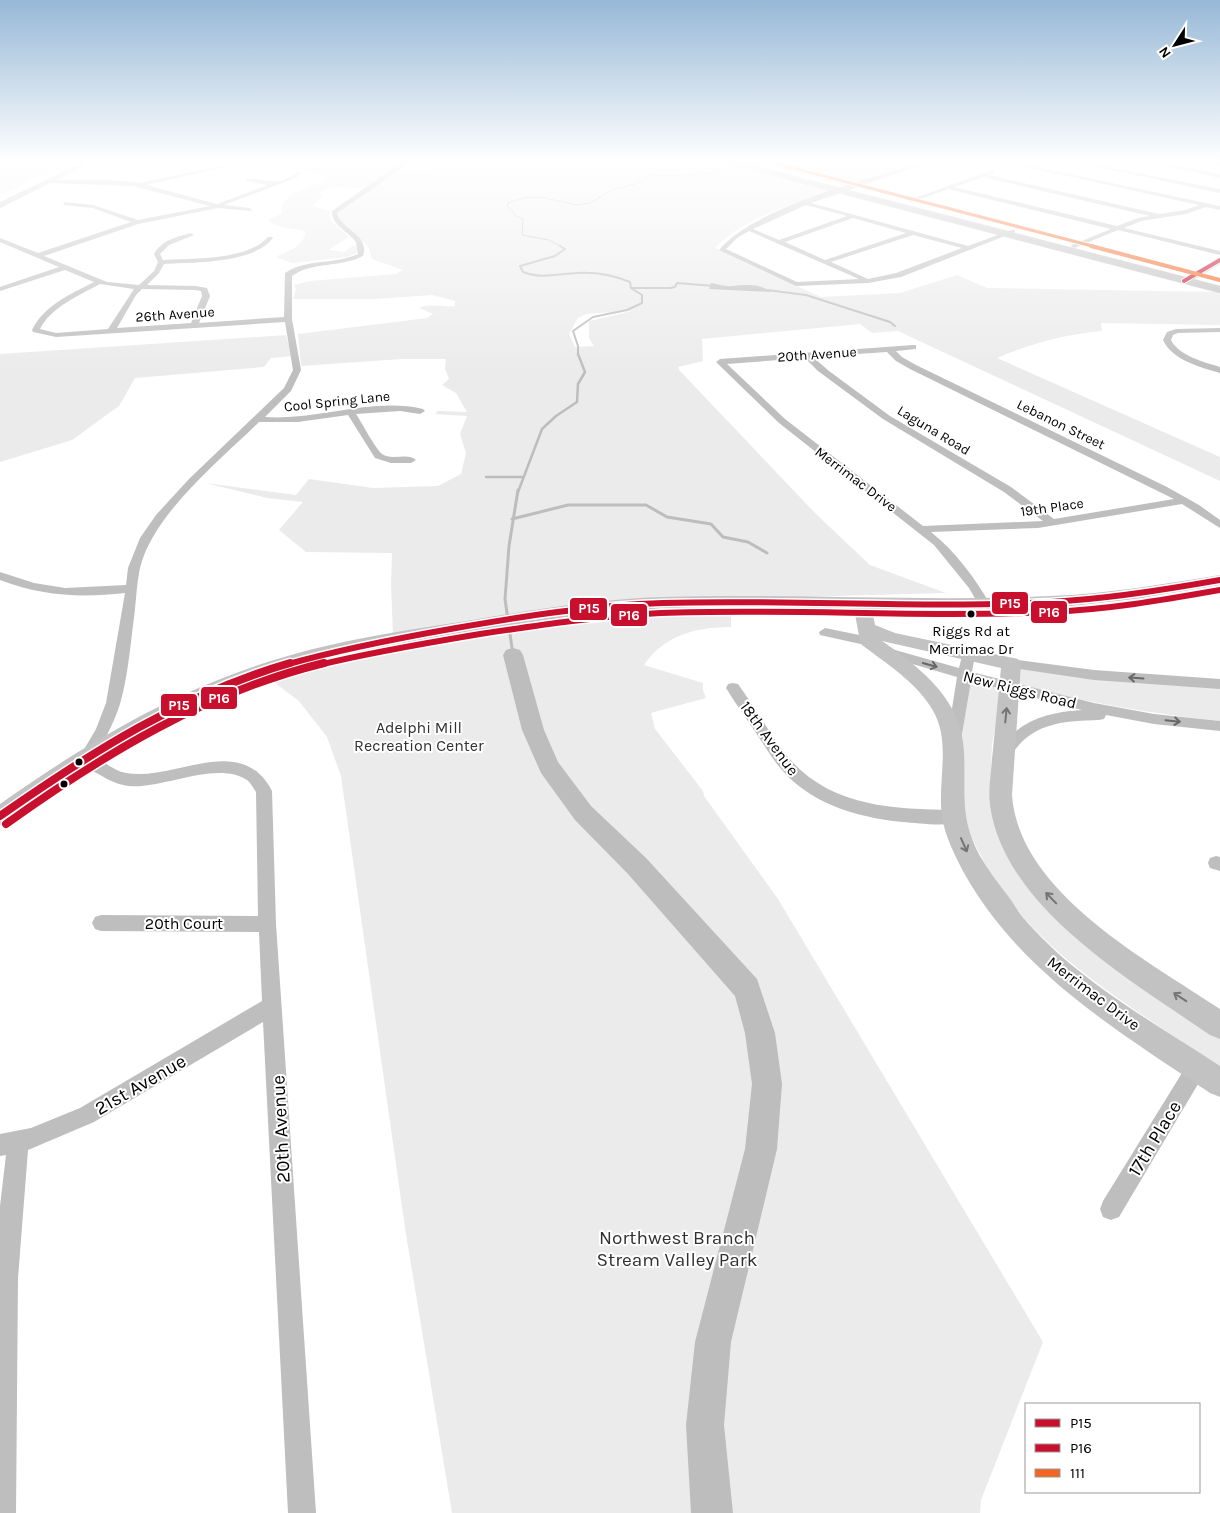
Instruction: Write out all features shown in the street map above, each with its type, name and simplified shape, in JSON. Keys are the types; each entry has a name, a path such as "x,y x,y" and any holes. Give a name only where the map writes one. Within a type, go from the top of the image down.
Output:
{"main road":[{"path":"1010,233 1188,279 1220,284"},
{"path":"1011,233 1074,246 1220,290"},
{"path":"1188,279 1220,260"},
{"path":"0,816 121,737 202,696 270,668 339,650 582,609 661,603 984,604 1094,599 1220,580"},
{"path":"862,604 868,635 919,679 934,697 946,716 953,746"},
{"name":"New Riggs Road","path":"868,635 892,638 968,655 1010,676"},
{"path":"1010,676 1001,784 1004,820 1018,854 1038,884 1062,909 1100,942 1220,1025"},
{"name":"Merrimac Drive","path":"953,746 953,816 972,863 983,883 999,902 1011,922 1026,939 1060,970 1220,1083"}],"street":[{"path":"39,255 106,233"},
{"path":"87,758 103,730 113,703 127,625 131,588 140,550 160,517 193,481 284,394 292,384 297,370 288,319 287,278 290,273 305,266 359,256 362,252 357,237 351,233"},
{"path":"744,233 722,250 798,284 890,278 1006,233"},
{"path":"757,233 868,280"},
{"path":"779,242 806,233"},
{"path":"825,262 911,233 968,248"},
{"path":"1074,246 1106,233"},
{"path":"1136,233 1220,253"},
{"path":"111,331 133,294 157,272 160,262 157,254 164,246 176,239 191,236"},
{"path":"160,262 210,259 237,254 263,246 270,238"},
{"path":"0,240 99,282 114,286 199,288 206,292 194,325"},
{"path":"0,289 66,267"},
{"name":"26th Avenue","path":"99,282 54,308 36,330 43,334 63,334 288,319"},
{"path":"1220,330 1176,331 1170,334 1166,340 1174,351 1220,370"},
{"name":"20th Avenue","path":"720,362 913,347"},
{"name":"Lebanon Street","path":"889,349 899,359 913,367 1184,501 1220,525"},
{"name":"Laguna Road","path":"807,355 820,368 872,408 897,425 1021,498 1052,524"},
{"name":"Merrimac Drive","path":"720,362 782,421 923,530 950,555 974,586 984,604"},
{"name":"Cool Spring Lane","path":"257,419 300,420 399,408 420,411"},
{"path":"351,413 378,456 391,460 411,460"},
{"name":"19th Place","path":"923,530 1020,527 1052,524 1184,501"},
{"path":"0,576 29,588 66,593 131,588"},
{"name":"New Riggs Road","path":"824,632 868,635 890,653 964,675 1094,675 1220,684"},
{"name":"Merrimac Drive","path":"953,746 968,655"},
{"name":"New Riggs Road","path":"1010,676 1094,708 1154,719 1220,726"},
{"name":"18th Avenue","path":"733,688 783,761 792,772 813,789 853,808 883,814 953,816"},
{"path":"1003,756 1007,747 1019,735 1037,724 1054,718 1103,715 1154,719"},
{"name":"20th Avenue","path":"87,758 111,774 130,780 148,780 228,767 240,768 255,775 261,782 266,802 267,924 302,1513"},
{"name":"20th Court","path":"101,923 267,924"},
{"name":"21st Avenue","path":"9,1144 54,1130 87,1115 273,1004"},
{"name":"17th Place","path":"1110,1209 1197,1067"},
{"path":"2,1513 6,1278 9,1226 9,1144"}],"green space":[{"path":"305,233 344,233 349,237 328,250 344,252 353,246 359,246 357,253 347,257 292,263 276,257 292,250 305,236"},
{"path":"353,233 734,233 715,248 821,297 900,293 957,275 987,288 1220,292 1220,325 1101,323 1102,331 1048,340 997,358 1220,457 1220,481 898,331 872,333 860,324 702,339 703,361 678,367 680,371 816,514 870,565 946,593 689,600 393,636 392,553 306,552 279,530 303,502 267,498 205,483 296,495 309,479 373,488 438,486 461,474 466,453 460,434 467,416 435,414 438,411 467,412 456,393 442,385 449,379 445,368 446,359 402,359 301,366 298,334 427,318 433,314 419,308 428,305 455,306 455,301 432,295 376,299 293,299 296,289 294,285 310,281 396,274 403,270 372,259 368,246","holes":["632,311 589,321 589,338 594,346 575,347 569,334 578,318 586,314"]},
{"path":"286,335 292,356 271,358 264,367 135,378 119,406 72,440 0,462 0,354"},
{"name":"Northwest Branch Stream Valley Park","path":"731,612 731,627 718,627 682,635 661,646 644,665 703,683 706,698 651,713 655,729 703,791 704,796 778,899 1043,1342 981,1500 980,1513 452,1513 405,1228 341,776 327,737 299,701 271,680 325,666 473,634 622,614 623,617"},
{"path":"1019,669 1220,688 1220,721 1119,707 1020,686 1014,681"},
{"path":"972,681 995,687 1001,693 992,745 990,795 1029,880 1220,1030 1220,1068 1086,975 1026,921 1001,889 974,842 966,824 962,805 960,790 961,744 968,684"}],"shaded area":[{"path":"711,283 727,286 757,286 771,292 709,289"}],"waterway":[{"path":"522,233 522,235 549,240 562,247"},
{"path":"560,246 565,249 555,256 520,266 523,272 543,276 584,273 604,274 630,282 631,288 642,295 642,303 627,310 593,317 573,331 578,346 578,354"},
{"path":"633,288 670,288 675,287 677,283 715,286"},
{"path":"767,290 806,295 890,322 895,326"},
{"path":"518,492 542,429 556,416 577,402 578,384 585,372 578,354"},
{"path":"486,477 523,477"},
{"path":"513,519 518,490"},
{"path":"513,519 568,505 646,505 667,517 711,524 723,537 748,542 767,553"},
{"path":"513,519 509,546 505,599 513,655"},
{"path":"513,655 533,730 549,767 583,813 637,866 747,989 760,1033 767,1084 761,1149 713,1342 705,1425 712,1513"}],"transit line":[{"name":"111","path":"1039,233 1220,280"},
{"name":"P15","path":"1184,281 1220,260"},
{"name":"P15","path":"0,816 52,780 133,729 190,700 219,687 273,668 328,653 384,642 523,617 633,605 710,602 953,604 1050,602 1135,594 1220,580"},
{"name":"P16","path":"6,824 66,782 159,726 192,710 259,682 312,666 366,654 523,628 617,616 712,612 954,614 1050,612 1135,604 1220,590"}],"place":[{"name":"Riggs Rd at Merrimac Dr","path":"971,614"}],"park label":[{"name":"Adelphi Mill Recreation Center","path":"419,736"}]}
